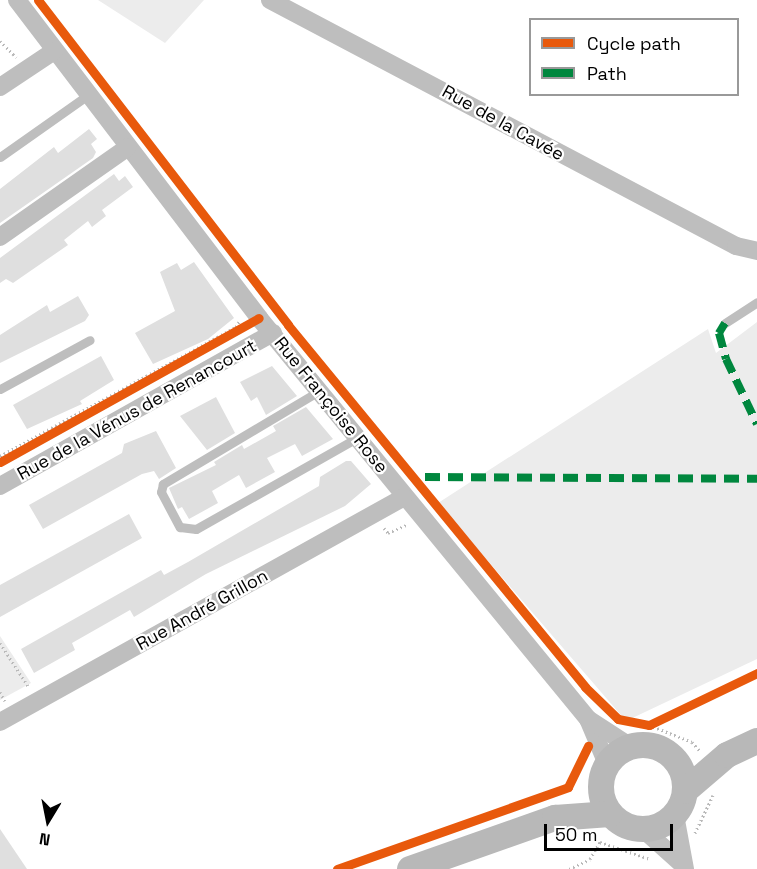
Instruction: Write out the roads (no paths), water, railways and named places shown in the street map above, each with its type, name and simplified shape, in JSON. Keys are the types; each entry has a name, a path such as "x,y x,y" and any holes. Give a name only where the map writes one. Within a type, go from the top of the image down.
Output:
{"main road":[{"path":"410,869 555,818 610,814 624,825 644,830 661,826 675,815 685,791 727,755 757,741"},
{"path":"555,818 631,747 652,746 676,760 727,755"},
{"path":"676,760 685,791"},
{"path":"604,773 610,814"}],"street":[{"name":"Rue Françoise Rose","path":"16,0 259,318 588,718"},
{"name":"Rue de la Cavée","path":"270,0 736,246 757,251"},
{"path":"0,87 54,51"},
{"path":"0,237 128,147"},
{"name":"Rue de la Vénus de Renancourt","path":"0,486 273,333"},
{"name":"Rue André Grillon","path":"0,722 404,497"},
{"path":"588,718 631,747"},
{"path":"588,718 604,773"},
{"path":"675,815 684,867"},
{"path":"644,830 684,867"}],"lane":[{"path":"0,157 88,95"},
{"path":"736,246 757,257"},
{"path":"725,323 757,302"},
{"path":"0,389 90,340"},
{"path":"320,391 163,484 161,492 180,527 196,529 357,438"}]}
